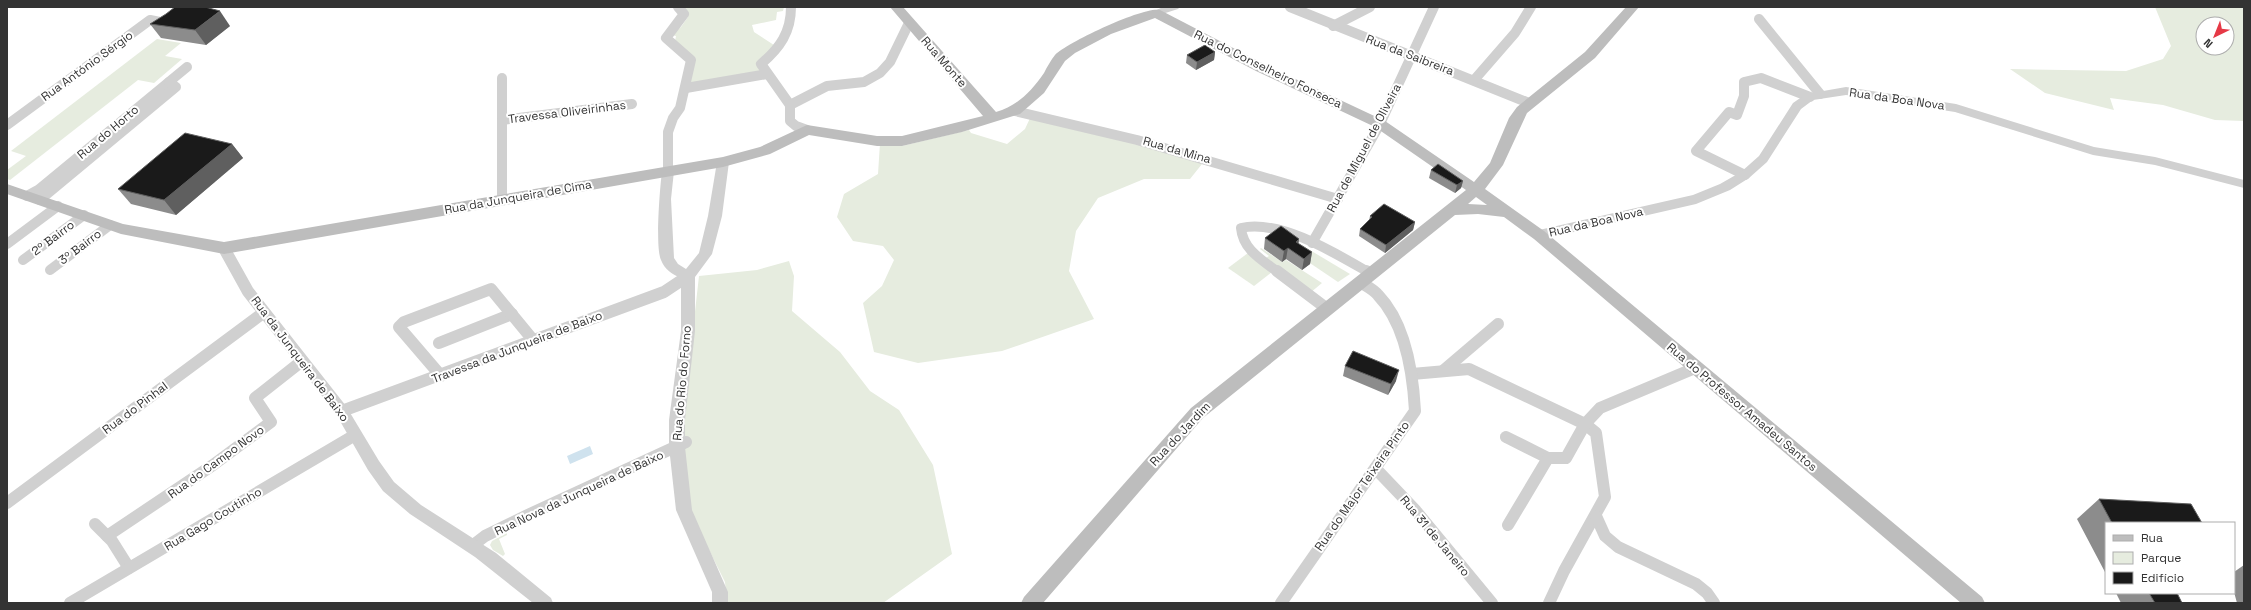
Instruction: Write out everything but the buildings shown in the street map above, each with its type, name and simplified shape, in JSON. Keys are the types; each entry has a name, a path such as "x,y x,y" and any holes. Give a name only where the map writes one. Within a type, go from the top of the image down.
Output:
{"main road":[{"name":"Rua Monte","path":"896,7 992,117"},
{"name":"Rua do Jardim","path":"1031,603 1197,413 1326,308 1476,190 1496,165 1516,118 1529,103 1590,55 1633,7"},
{"path":"807,130 877,141 902,141 932,136 1015,110 1035,95 1060,58 1087,41 1127,23 1156,13"},
{"name":"Rua do Conselheiro Fonseca","path":"1156,13 1261,68 1380,124 1476,190"},
{"name":"Rua da Junqueira de Cima","path":"7,188 110,225 138,233 224,248 723,162 765,151 807,130"},
{"name":"Rua do Professor Amadeu Santos","path":"1476,190 1539,236 1975,603"},
{"path":"1451,210 1478,209 1508,212"}],"street":[{"path":"678,7 684,14 679,24 668,33 666,38 691,60 686,88 680,108 673,118 668,132 668,171 664,199 667,259 673,268 688,276 705,254 715,216 723,162"},
{"path":"791,7 792,21 785,38 779,48 761,64 790,105 790,121 796,126 807,130"},
{"path":"1156,13 1174,7"},
{"name":"Rua da Saibreira","path":"1290,7 1333,26 1475,79 1529,103"},
{"path":"1333,26 1370,7"},
{"name":"Rua de Miguel de Oliveira","path":"1312,243 1380,124 1434,7"},
{"path":"1475,79 1515,33 1531,7"},
{"name":"Rua António Sérgio","path":"7,125 150,20 172,24"},
{"path":"1759,20 1815,96"},
{"path":"790,105 827,86 864,82 880,73 890,62 910,23"},
{"path":"34,198 176,87 169,82 187,67"},
{"path":"686,88 767,74"},
{"path":"502,78 502,200"},
{"path":"1745,175 1696,151 1728,112 1737,115 1744,96 1744,82 1762,78 1815,96"},
{"name":"Rua da Boa Nova","path":"1539,236 1696,199 1725,187 1745,175 1763,159 1798,106 1815,96 1846,91 1956,108 2093,151 2155,161 2244,184"},
{"name":"Travessa Oliveirinhas","path":"502,120 632,104"},
{"name":"Rua da Mina","path":"1015,110 1101,128 1235,166 1338,199"},
{"path":"7,244 58,206"},
{"name":"2º Bairro","path":"23,260 84,215"},
{"name":"Rua do Major Teixeira Pinto","path":"1282,603 1415,411 1412,374 1390,312 1366,278 1346,258 1312,243 1260,225 1248,224 1241,228 1242,239 1249,250 1326,308"},
{"name":"3º Bairro","path":"50,270 110,225"},
{"name":"Rua da Junqueira de Baixo","path":"224,248 239,278 263,313 342,411 355,435 380,474 396,494 416,511 472,546 545,603"},
{"name":"Travessa da Junqueira de Baixo","path":"342,411 441,376 533,340 664,292 688,276"},
{"name":"Rua do Rio do Forno","path":"688,276 688,332 678,420 682,445 684,510 720,592 720,603"},
{"path":"441,376 399,328 404,322 491,289 533,340"},
{"name":"Rua do Pinhal","path":"7,503 263,313"},
{"path":"439,343 512,314"},
{"path":"1444,370 1498,324"},
{"name":"Rua do Campo Novo","path":"107,536 213,466 272,422 255,398 302,361"},
{"path":"1506,437 1548,458 1566,458 1584,423 1600,408 1695,368"},
{"path":"1412,374 1469,369 1584,423 1596,433 1605,497 1596,516 1564,571 1549,603"},
{"name":"Rua Gago Coutinho","path":"70,603 355,435"},
{"name":"Rua Nova da Junqueira de Baixo","path":"472,546 486,536 528,515 682,445"},
{"path":"1508,525 1548,458"},
{"name":"Rua 31 de Janeiro","path":"1376,469 1416,511 1492,603"},
{"path":"1596,516 1607,538 1640,559 1686,579 1711,596 1714,603"},
{"path":"95,524 107,536 130,568"}],"green space":[{"path":"681,7 784,7 783,11 777,12 776,20 752,25 754,32 777,47 763,72 689,86 694,59 675,41 676,36 671,35 681,27 688,17"},
{"path":"2155,7 2244,7 2244,121 2215,120 2163,105 2110,98 2114,110 2045,93 2010,69 2126,71 2163,59 2171,46"},
{"path":"157,39 181,43 165,56 182,59 154,83 138,80 10,180 7,179 7,170 26,156 11,151"},
{"path":"1031,116 1206,159 1190,179 1144,179 1098,198 1076,231 1069,271 1094,319 1002,351 918,363 874,352 863,303 882,286 894,260 883,246 853,241 837,217 844,194 878,174 880,143 902,146 969,130 971,133 1007,144 1025,129"},
{"path":"1288,237 1350,274 1338,282 1295,253"},
{"path":"1261,248 1282,262 1286,260 1322,283 1310,293 1264,259 1269,256 1260,249"},
{"path":"1248,253 1272,272 1254,286 1228,268"},
{"path":"789,261 794,276 792,311 840,352 870,391 899,410 933,465 952,554 883,603 727,603 725,582 689,510 682,427 699,276 757,270"},
{"path":"507,533 507,535 499,539 505,554 503,556 493,550 490,545 492,541"}],"water":[{"path":"590,446 593,454 570,464 567,456"}]}
